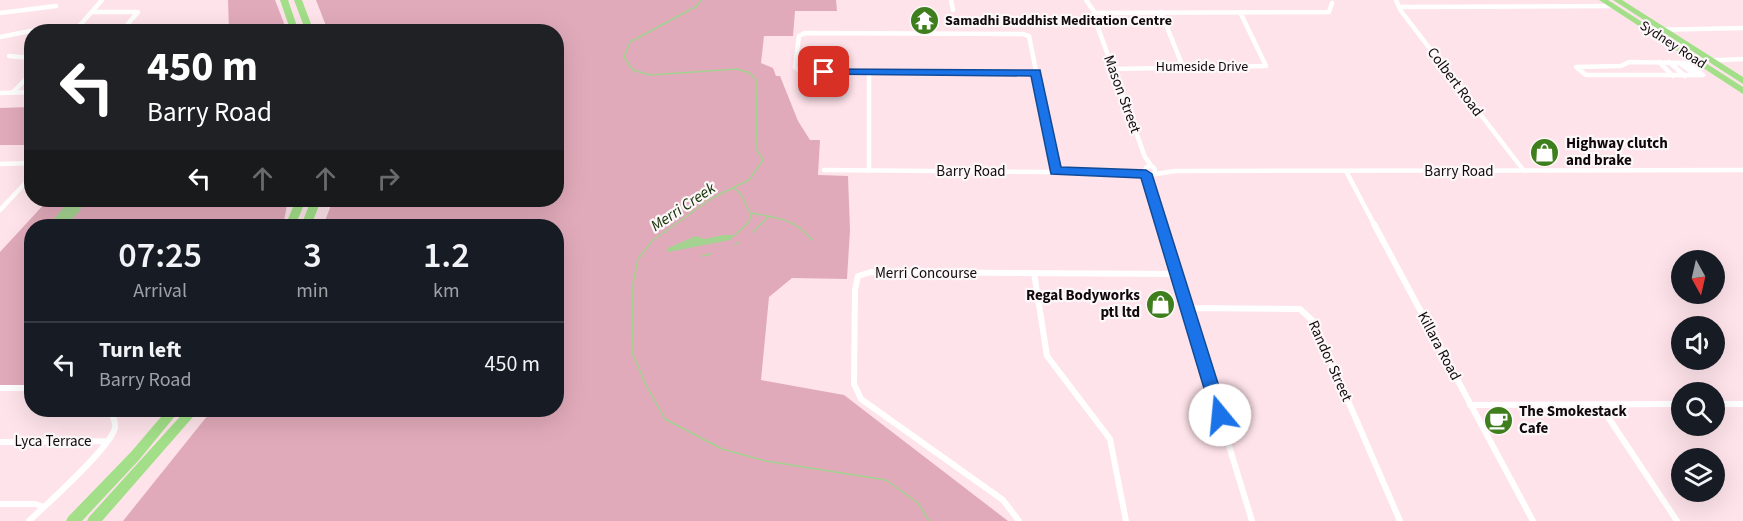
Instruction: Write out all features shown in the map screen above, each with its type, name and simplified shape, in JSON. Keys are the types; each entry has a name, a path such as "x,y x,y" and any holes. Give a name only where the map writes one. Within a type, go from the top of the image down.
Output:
{"highway":[{"path":"284,0 292,24"},
{"path":"297,0 307,24"},
{"name":"Sydney Road","path":"1603,0 1617,2 1664,29 1743,81"},
{"name":"Sydney Road","path":"1617,2 1651,30 1743,91"},
{"path":"73,521 135,456 168,417"},
{"path":"94,521 187,417"}],"street":[{"path":"81,24 102,0"},
{"path":"951,0 953,10"},
{"name":"Mason Street","path":"1086,0 1095,13 1093,14 1145,157 1154,171"},
{"name":"Colbert Road","path":"1396,0 1522,171"},
{"path":"1400,7 1617,2"},
{"path":"1095,13 1329,12 1332,3"},
{"path":"0,13 56,6"},
{"path":"93,12 138,12 128,24"},
{"path":"1161,12 1183,68"},
{"name":"Humeside Drive","path":"1112,68 1266,66 1240,12"},
{"path":"1651,30 1743,28"},
{"path":"0,37 24,32"},
{"path":"1036,72 796,70 799,36 805,33 1023,34 1029,36 1056,171"},
{"path":"9,56 24,57"},
{"path":"1685,62 1703,75 1586,75 1576,67 1623,65 1628,62 1685,62 1700,62 1743,59"},
{"path":"1636,62 1639,75"},
{"path":"1650,62 1658,76"},
{"path":"1659,62 1673,76"},
{"path":"1669,62 1685,76"},
{"path":"1678,62 1697,76"},
{"path":"1623,65 1626,74"},
{"path":"869,72 869,171"},
{"path":"13,92 24,82"},
{"path":"0,93 24,92"},
{"name":"Mason Street","path":"1145,157 1145,171 1252,521"},
{"path":"0,164 24,163"},
{"name":"Barry Road","path":"824,170 1145,171"},
{"name":"Barry Road","path":"1154,171 1743,170"},
{"path":"1145,171 1154,171 1151,190"},
{"name":"Killara Road","path":"1346,171 1533,521"},
{"path":"0,209 24,184"},
{"name":"Merri Concourse","path":"1019,521 1004,500 861,399 854,384 855,290 858,276 871,272 1176,274"},
{"path":"1034,273 1047,356 1110,439 1126,521"},
{"name":"Randor Street","path":"1187,308 1300,309 1308,314 1314,322 1400,521"},
{"path":"0,388 24,388"},
{"path":"1470,405 1671,404"},
{"path":"1725,404 1743,404"},
{"path":"1600,405 1677,521"},
{"path":"28,521 74,479 107,441 116,428 112,417"},
{"name":"Lyca Terrace","path":"0,441 107,441"},
{"path":"0,504 35,504 44,507"}],"shaded area":[{"path":"228,0 275,0 284,24 229,24"},
{"path":"316,0 836,0 837,11 795,11 793,36 764,36 761,63 773,68 776,76 780,76 798,121 810,140 820,140 818,175 848,176 850,230 847,279 792,278 769,297 761,380 844,395 1008,521 123,521 206,417 564,417 564,219 326,219 330,207 564,207 564,24 325,24"},
{"path":"24,107 24,145 0,145 0,108"},
{"path":"42,207 287,207 284,219 30,219"},
{"path":"64,207 81,207 71,219 54,219"},
{"path":"24,226 24,386 0,386 0,252"},
{"path":"735,235 730,240 668,252 668,248 696,236 704,239"}],"waterway":[{"name":"Merri Creek","path":"701,0 697,6 630,42 624,57 633,70 650,75 737,69 750,73 756,80 757,150 763,160 749,180 712,198 652,241 638,259 633,283 632,352 645,383 665,419 722,449 766,461 886,480 918,503 929,521"},
{"path":"734,188 741,194 752,213"},
{"path":"735,235 748,223 752,213"},
{"path":"752,213 768,217"},
{"path":"753,232 768,217"},
{"path":"768,217 792,223 812,240"},
{"path":"735,245 739,242"},
{"path":"702,256 711,254"}],"place":[{"name":"Samadhi Buddhist Meditation Centre","path":"924,21"},
{"name":"Highway clutch and brake","path":"1545,152"},
{"name":"Regal Bodyworks ptl ltd","path":"1161,304"},
{"name":"The Smokestack Cafe","path":"1498,420"}],"route":[{"path":"824,72 1036,72 1056,171 1146,174 1220,415"}]}
